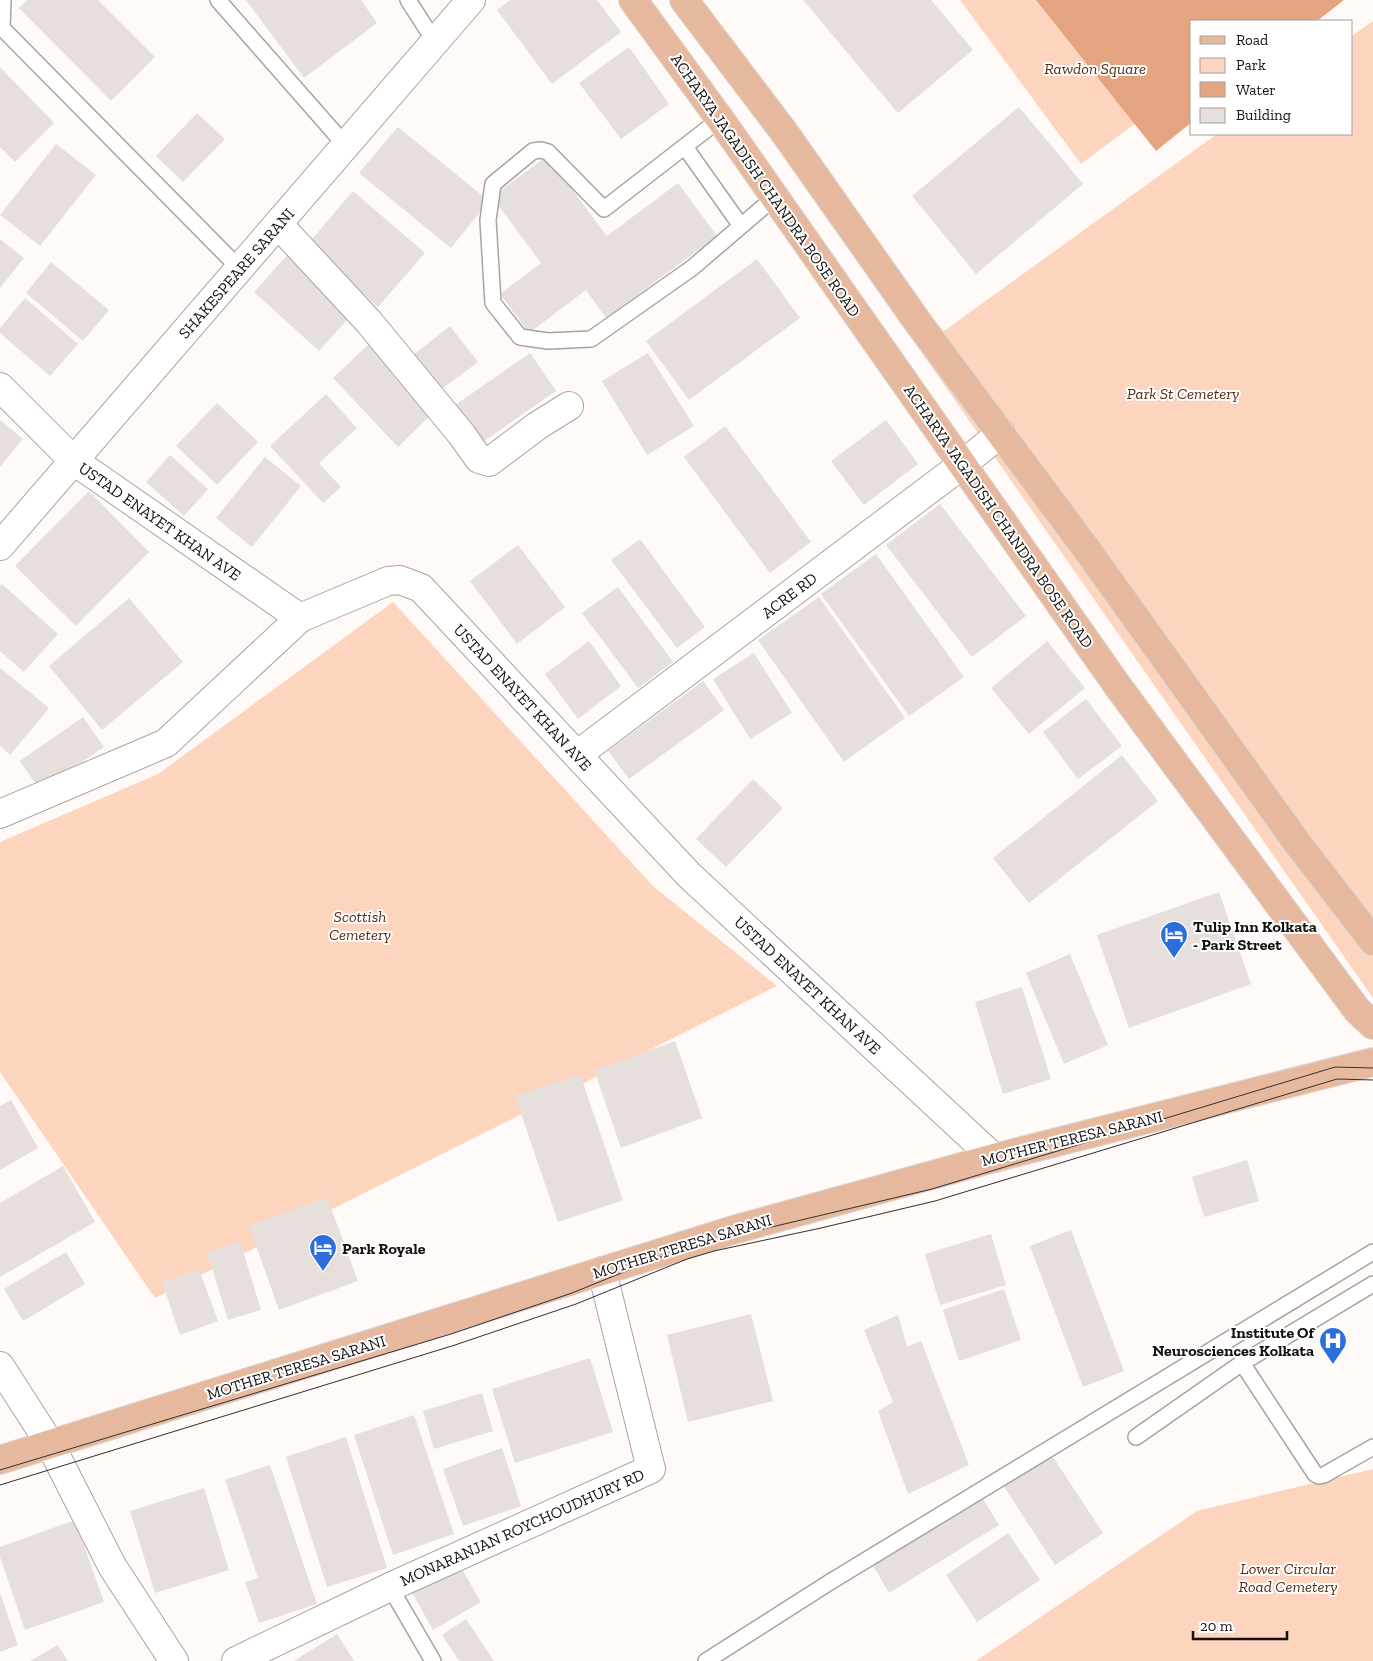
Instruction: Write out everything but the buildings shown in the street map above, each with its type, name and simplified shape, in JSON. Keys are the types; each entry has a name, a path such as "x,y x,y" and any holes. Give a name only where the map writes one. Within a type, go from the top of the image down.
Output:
{"main road":[{"name":"ACHARYA JAGADISH CHANDRA BOSE ROAD","path":"633,0 776,197 1117,685 1357,1010 1373,1025"},
{"path":"684,0 784,132 917,321 1086,547 1298,844 1373,941"},
{"name":"MOTHER TERESA SARANI","path":"0,1460 733,1230 994,1158 1373,1062"}],"street":[{"name":"SHAKESPEARE SARANI","path":"0,546 471,0"},
{"path":"278,224 369,322 479,458 489,462 537,426 569,406"},
{"name":"USTAD ENAYET KHAN AVE","path":"0,387 74,461 300,618 388,581 400,580 421,588 689,875 994,1158"},
{"name":"ACRE RD","path":"577,755 963,464 1000,433"},
{"path":"0,814 166,743 300,618"},
{"name":"MONARANJAN ROYCHOUDHURY RD","path":"236,1661 390,1586 650,1469 602,1271"},
{"path":"0,1366 50,1444 112,1566 174,1661"}],"lane":[{"path":"3,0 2,28 240,269"},
{"path":"218,0 346,146"},
{"path":"408,0 435,42"},
{"path":"720,119 604,209 548,152 541,150 533,151 493,184 488,220 493,303 520,338 548,341 592,339 692,268 776,197"},
{"path":"685,147 742,226"},
{"path":"706,1661 830,1582 1373,1252"},
{"path":"1136,1437 1242,1363 1373,1284"},
{"path":"1242,1363 1315,1474 1319,1476 1324,1474 1373,1447"},
{"path":"390,1586 433,1661"}],"green space":[{"name":"Rawdon Square","path":"960,0 1300,0 1190,20 1190,82 1081,164"},
{"name":"Park St Cemetery","path":"1373,21 1373,998 919,349 1216,135 1353,135 1353,35"},
{"name":"Scottish Cemetery","path":"393,602 653,886 777,986 155,1298 0,1072 0,842 158,774"},
{"name":"Lower Circular Road Cemetery","path":"1373,1469 1373,1661 976,1661 1197,1511"}],"water":[{"path":"1036,0 1344,0 1318,20 1190,20 1190,124 1156,151"}],"tram line":[{"path":"0,1470 451,1334 572,1293 683,1248 932,1189 1335,1067 1373,1068"},
{"path":"0,1485 455,1345 576,1304 687,1259 714,1251 935,1201 1337,1079 1373,1080"}],"place":[{"name":"Tulip Inn Kolkata - Park Street","path":"1174,959"},
{"name":"Park Royale","path":"323,1272"},
{"name":"Institute Of Neurosciences Kolkata","path":"1333,1365"}]}
